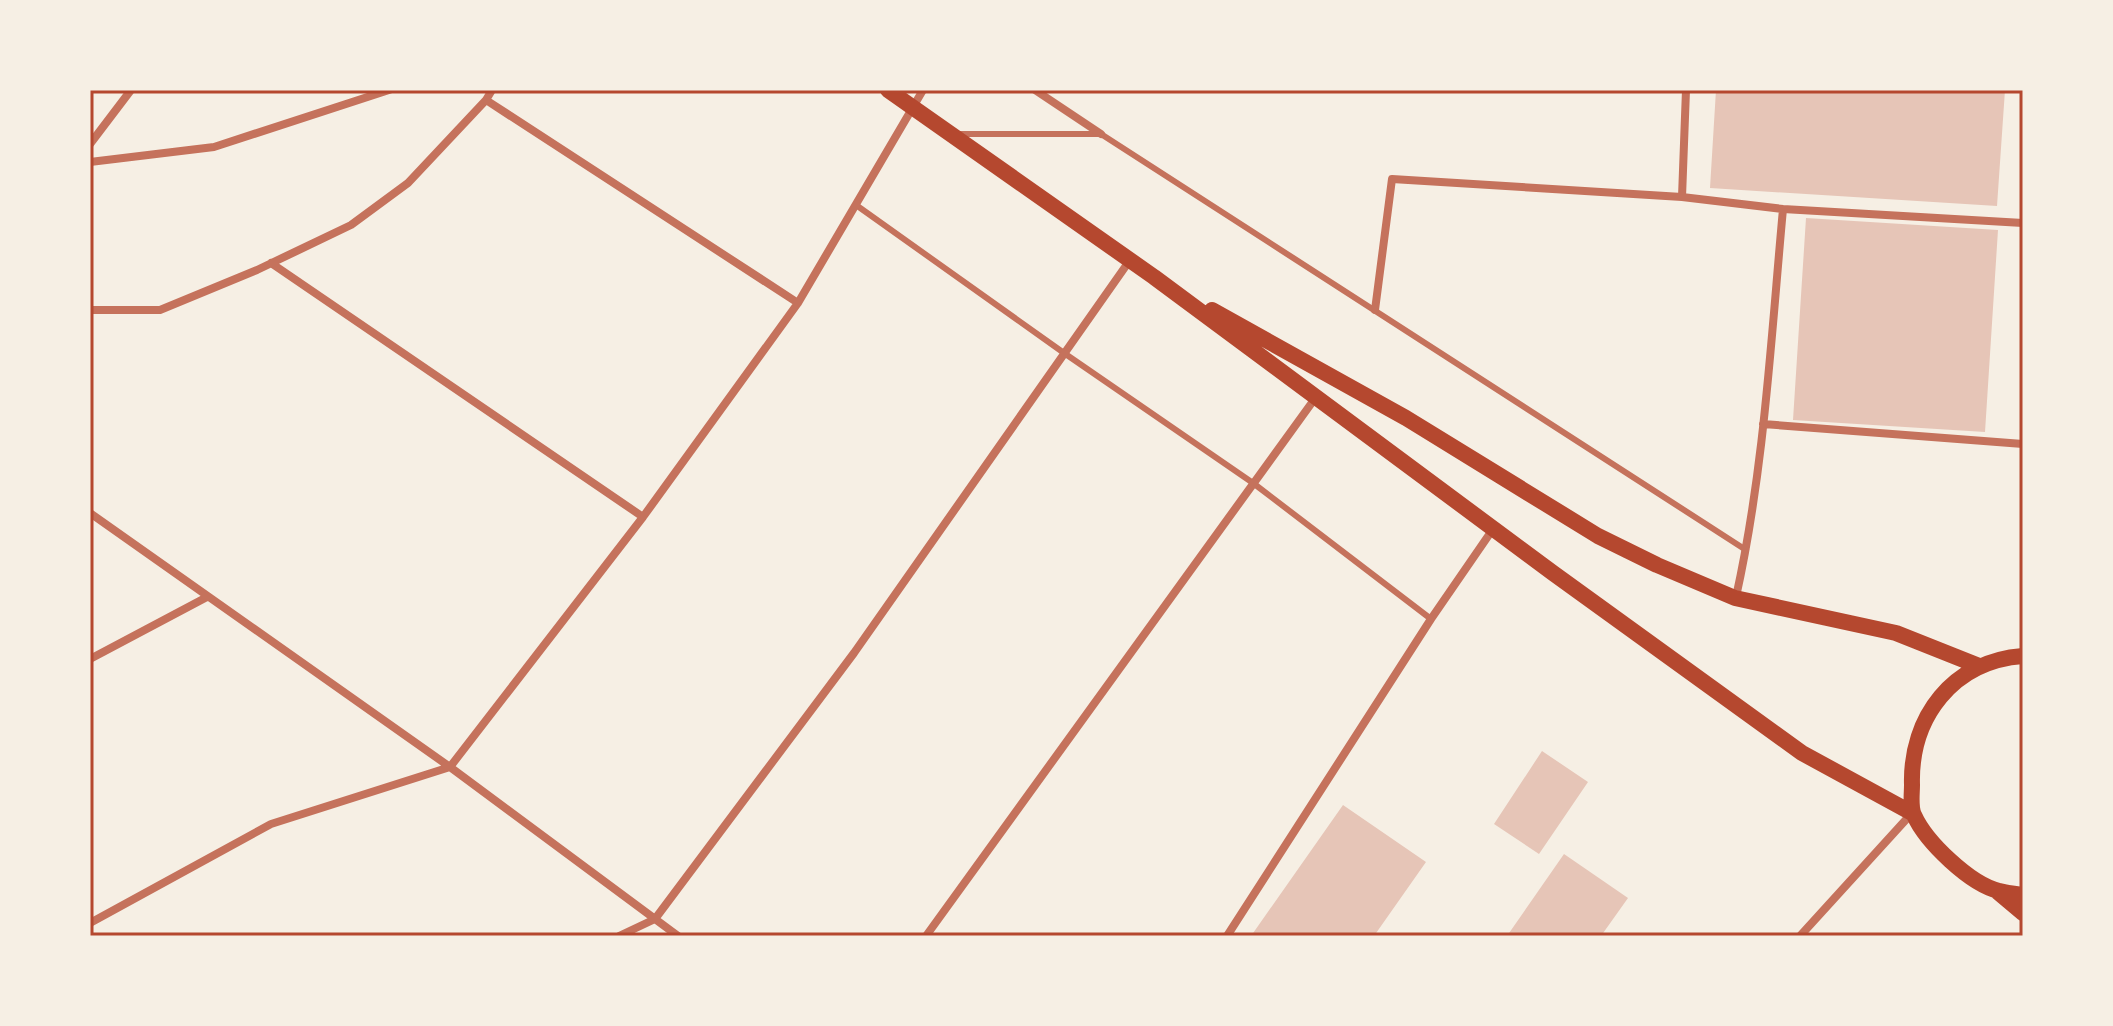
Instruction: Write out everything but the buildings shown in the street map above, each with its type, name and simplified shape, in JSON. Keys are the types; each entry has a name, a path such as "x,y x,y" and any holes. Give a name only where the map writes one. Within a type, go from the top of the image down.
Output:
{"main road":[{"path":"888,90 1154,277 1493,529 1802,753 1912,813 1944,857 1983,885 1997,891 2023,895"},
{"path":"1154,277 1406,418 1598,536 1657,565 1735,598 1896,633 1979,666"},
{"path":"1912,813 1911,766 1916,741 1925,718 1939,697 1958,679 1979,666 2023,656"},
{"path":"1997,891 2023,913"}],"street":[{"path":"90,144 131,90"},
{"path":"90,162 214,147 389,90"},
{"path":"90,310 160,310 351,225 408,183 492,90"},
{"path":"90,923 271,824 450,767 643,517 798,303 923,90"},
{"path":"1035,90 1101,134"},
{"path":"1682,197 1686,90"},
{"path":"486,100 798,303"},
{"path":"1375,310 1392,179 1682,197 1783,209 2023,223"},
{"path":"1735,598 1746,550 1763,424 1783,209"},
{"path":"619,936 655,919 854,653 1130,260"},
{"path":"271,263 643,517"},
{"path":"926,936 1316,397"},
{"path":"1763,424 2023,444"},
{"path":"90,513 450,767 678,936"},
{"path":"1227,936 1431,619 1493,529"},
{"path":"90,659 207,597"},
{"path":"1800,936 1912,813"}],"lane":[{"path":"948,134 1101,134 1746,550"},
{"path":"856,205 1253,483 1431,619"}]}
